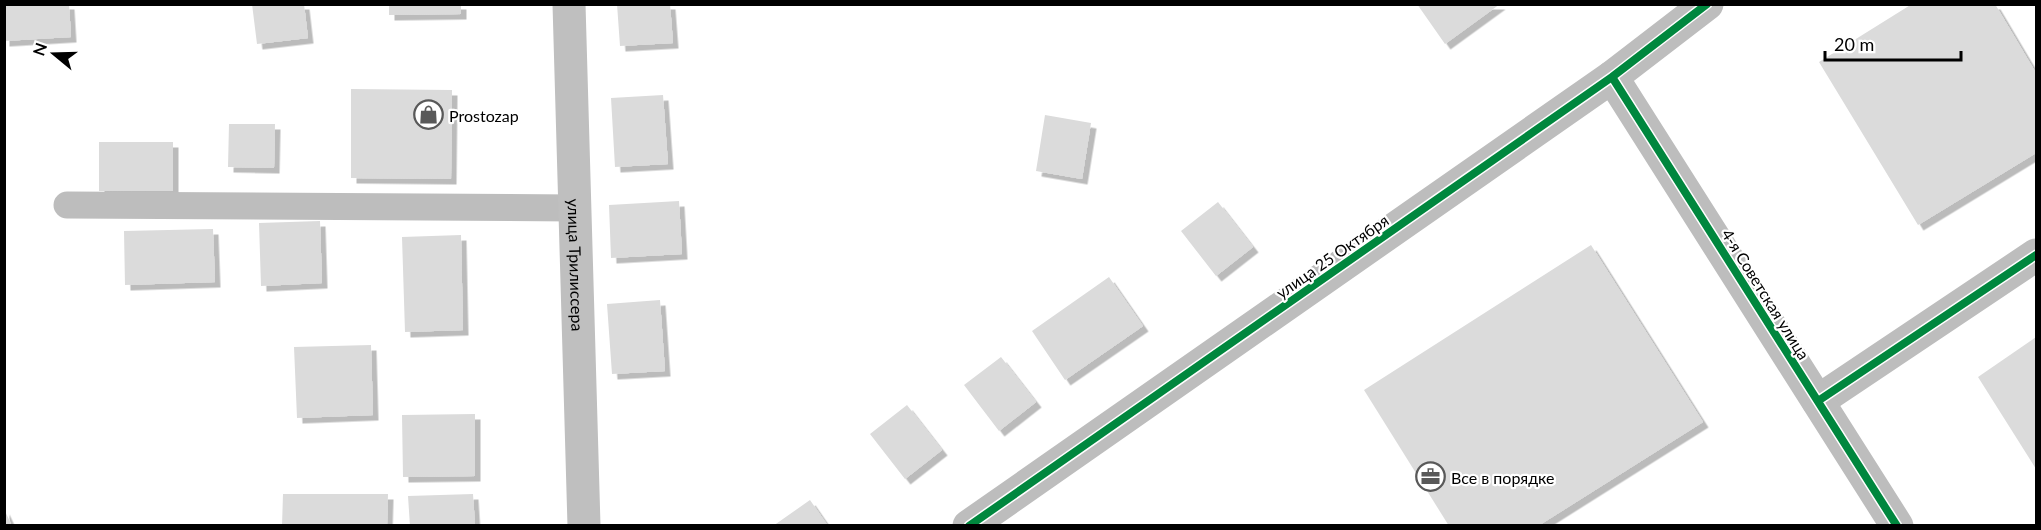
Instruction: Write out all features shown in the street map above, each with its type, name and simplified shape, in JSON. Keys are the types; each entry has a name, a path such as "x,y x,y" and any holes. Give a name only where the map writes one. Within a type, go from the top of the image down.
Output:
{"main road":[{"name":"улица Трилиссера","path":"569,4 584,525"}],"street":[{"name":"улица 25 Октября","path":"969,525 1612,77 1707,4"},
{"name":"4-я Советская улица","path":"1612,77 1897,525"},
{"path":"1818,401 2037,255"}],"lane":[{"path":"67,205 575,208"}],"building":[{"path":"4,4 69,4 71,37 4,41"},
{"path":"252,4 304,4 308,38 257,44"},
{"path":"389,4 461,4 461,14 389,15"},
{"path":"617,4 670,4 673,43 620,46"},
{"path":"1417,4 1500,4 1445,44"},
{"path":"1912,4 1995,4 2036,73 2036,153 1918,225 1819,62"},
{"path":"351,89 452,90 451,179 351,178"},
{"path":"663,95 668,164 615,167 611,98"},
{"path":"1045,115 1091,123 1082,179 1036,171"},
{"path":"229,124 275,124 274,168 228,167"},
{"path":"99,142 173,142 173,191 99,191"},
{"path":"679,201 682,254 611,258 609,205"},
{"path":"1218,202 1253,247 1216,276 1181,231"},
{"path":"320,221 322,283 261,286 259,223"},
{"path":"213,229 215,282 125,285 124,231"},
{"path":"461,235 463,330 405,332 402,237"},
{"path":"1591,245 1703,422 1538,526 1449,526 1364,390"},
{"path":"1109,277 1143,326 1065,380 1032,331"},
{"path":"660,300 665,371 612,374 607,304"},
{"path":"2036,337 2036,469 1978,377"},
{"path":"371,345 373,415 297,418 294,347"},
{"path":"1001,357 1036,402 999,431 964,385"},
{"path":"907,405 942,450 905,479 870,434"},
{"path":"475,414 475,476 403,477 402,415"},
{"path":"283,494 388,494 387,526 282,526"},
{"path":"473,494 475,526 410,526 408,496"},
{"path":"810,500 828,526 773,526"},
{"path":"4,509 12,526 4,526"}],"cycle path":[{"path":"969,526 1612,77 1707,4"},
{"path":"1612,77 1897,526"},
{"path":"1818,401 2036,255"}],"place":[{"name":"Prostozap","path":"428,115"},
{"name":"Все в порядке","path":"1430,477"}]}
